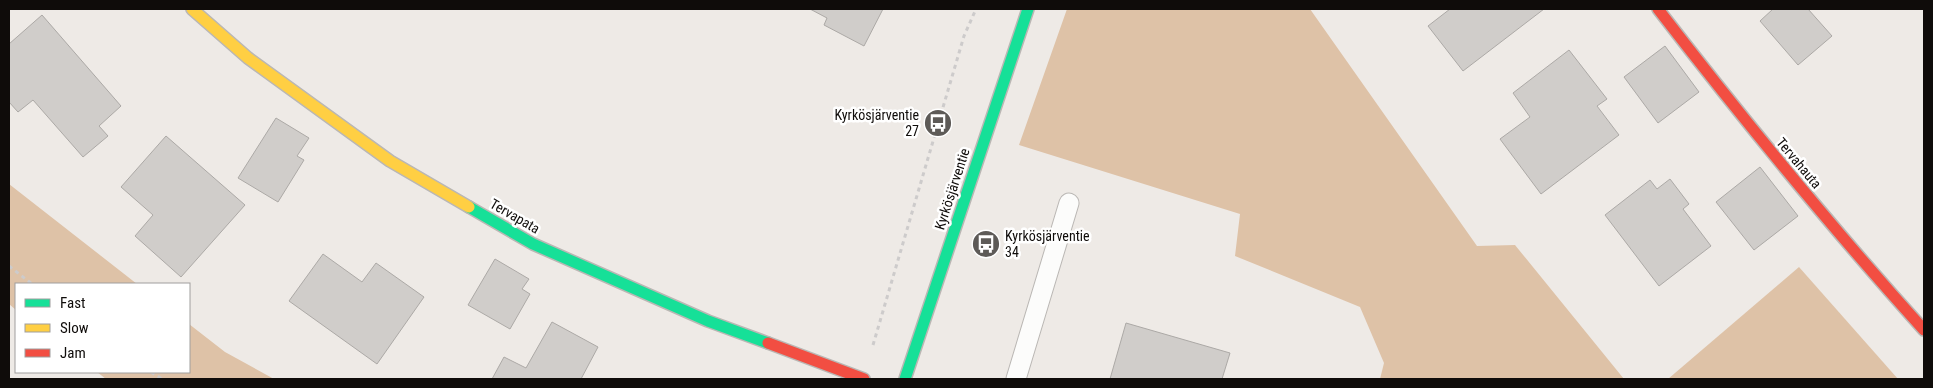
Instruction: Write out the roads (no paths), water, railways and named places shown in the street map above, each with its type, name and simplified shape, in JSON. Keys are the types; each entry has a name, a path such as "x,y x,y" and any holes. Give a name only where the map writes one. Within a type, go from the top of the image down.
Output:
{"street":[{"name":"Tervapata","path":"192,9 248,58 390,161 533,244 708,321 863,379"},
{"name":"Kyrkösjärventie","path":"905,379 1028,9"},
{"name":"Tervahauta","path":"1658,9 1736,110 1867,268 1924,330"}],"lane":[{"path":"1016,379 1069,203"}],"place":[{"name":"Kyrkösjärventie 27","path":"938,123"},
{"name":"Kyrkösjärventie 34","path":"986,244"}]}
